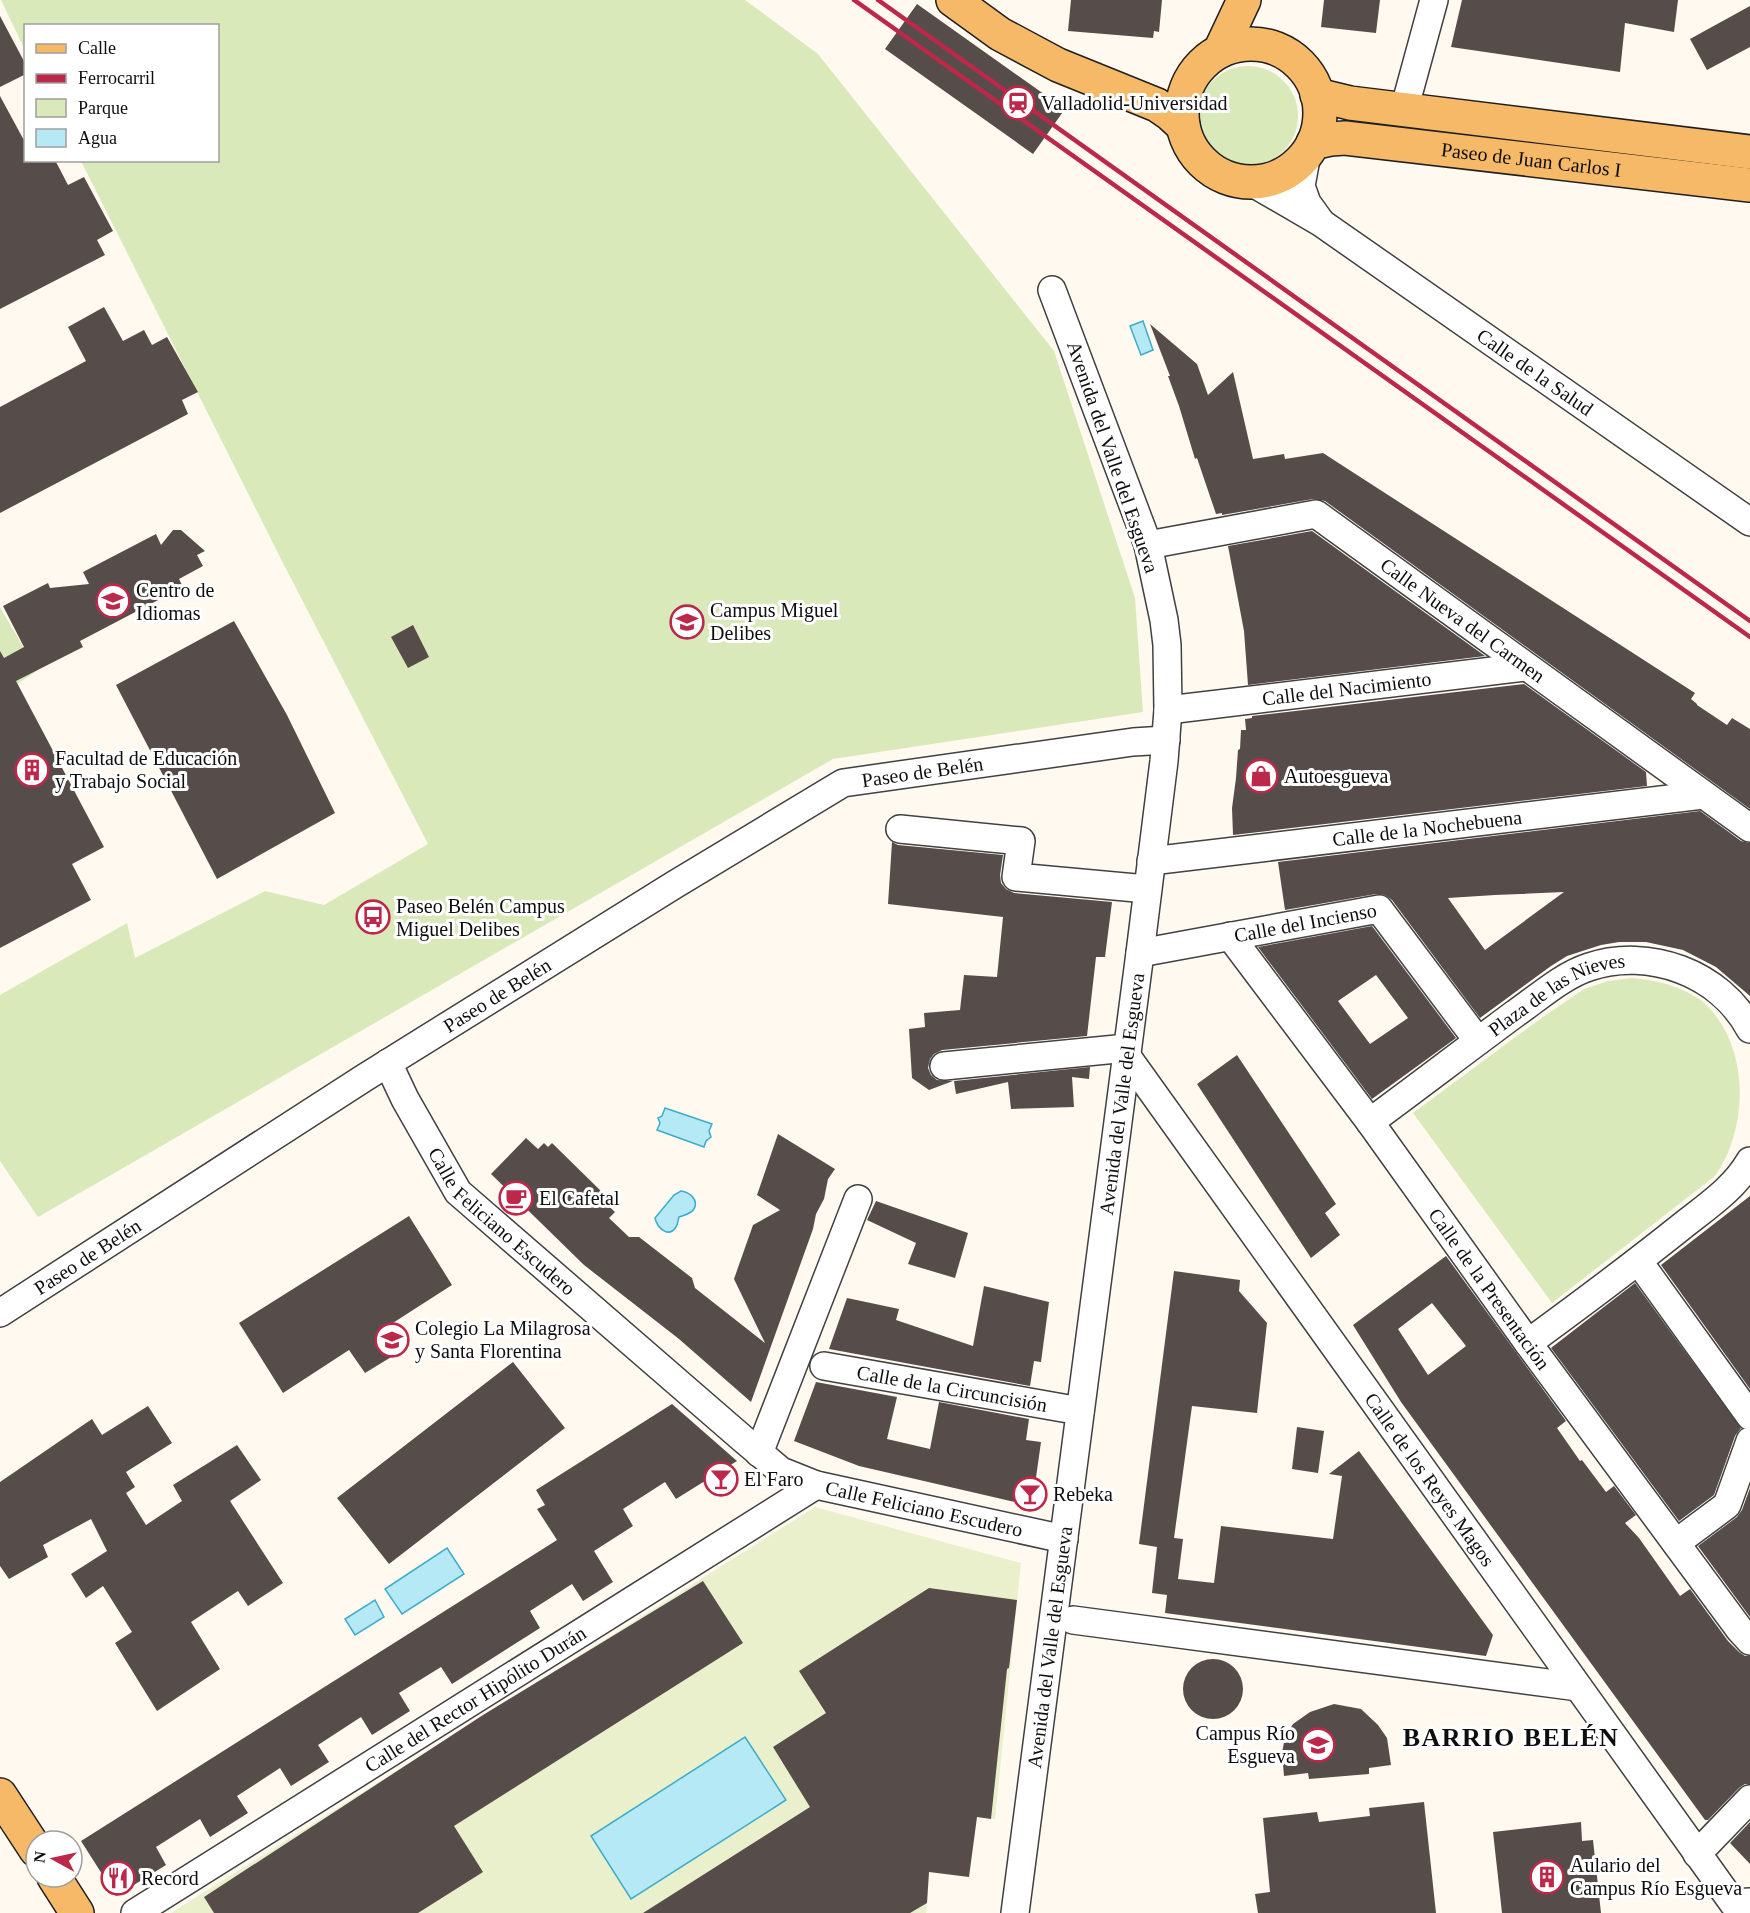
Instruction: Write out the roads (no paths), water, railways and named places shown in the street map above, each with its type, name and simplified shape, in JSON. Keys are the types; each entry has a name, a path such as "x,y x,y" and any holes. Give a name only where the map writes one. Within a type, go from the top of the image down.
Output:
{"main road":[{"path":"953,0 1000,34 1086,77 1109,84 1157,105 1183,126"},
{"path":"1220,51 1244,0"},
{"path":"1255,0 1264,24 1279,50"},
{"path":"1243,44 1256,44 1279,50 1303,69 1312,81 1317,95 1319,119 1310,148 1290,170 1264,181 1251,182 1224,177 1202,162 1187,139 1183,126 1182,104 1189,83 1194,73 1220,51 1243,44"},
{"path":"1109,84 1138,86 1160,84 1179,80 1194,73"},
{"name":"Paseo de Juan Carlos I","path":"1317,95 1350,103 1750,152"},
{"name":"Paseo de Juan Carlos I","path":"1310,148 1331,139 1346,138 1750,185"},
{"path":"0,1794 24,1831"},
{"path":"62,1889 77,1913"}],"street":[{"path":"1404,110 1434,0"},
{"name":"Calle de la Salud","path":"1310,148 1301,186 1307,203 1320,222"},
{"name":"Calle de la Salud","path":"1251,182 1320,222 1750,522"},
{"name":"Avenida del Valle del Esgueva","path":"1015,1913 1140,953 1168,710 1167,645 1164,620 1148,545 1052,290"},
{"name":"Calle Nueva del Carmen","path":"1148,545 1316,514 1750,828"},
{"name":"Calle del Nacimiento","path":"1168,710 1526,667"},
{"name":"Paseo de Belén","path":"0,1313 388,1063 843,783 1133,742 1166,740"},
{"name":"Calle de la Nochebuena","path":"1151,861 1703,795"},
{"path":"900,829 1021,841 1016,877 1148,889"},
{"name":"Calle del Incienso","path":"1140,953 1379,909 1478,1041"},
{"name":"Calle de la Presentación","path":"1230,936 1370,1122 1528,1343 1750,1641"},
{"name":"Plaza de las Nieves","path":"1370,1122 1564,979 1589,967 1616,961 1643,960 1674,966 1701,978 1721,993 1742,1013 1750,1029"},
{"path":"944,1066 1127,1052"},
{"name":"Calle de los Reyes Magos","path":"1127,1052 1697,1854 1741,1903"},
{"name":"Calle Feliciano Escudero","path":"388,1063 405,1099 458,1192 781,1471 816,1485 1064,1539"},
{"path":"1528,1343 1639,1262 1736,1183 1750,1161"},
{"path":"759,1453 858,1199"},
{"path":"1639,1262 1750,1416"},
{"name":"Calle de la Circuncisión","path":"824,1366 1080,1411"},
{"path":"1676,1543 1727,1505 1750,1441"},
{"name":"Calle del Rector Hipólito Durán","path":"135,1913 816,1485"},
{"path":"1073,1620 1578,1687"},
{"path":"1697,1854 1750,1799"}],"water":[{"path":"1143,321 1153,350 1141,355 1130,326"},
{"path":"665,1108 712,1124 709,1131 711,1137 706,1141 704,1147 657,1130 660,1123 658,1118 662,1116"},
{"path":"681,1191 692,1197 695,1202 694,1209 679,1217 676,1227 666,1232 660,1228 655,1218 674,1195"},
{"path":"447,1548 464,1574 402,1614 385,1589"},
{"path":"375,1600 384,1617 355,1635 345,1619"},
{"path":"745,1737 786,1800 631,1899 591,1836"}],"railway":[{"path":"854,0 1750,637"},
{"path":"878,0 1750,621"}],"place":[{"name":"Valladolid-Universidad","path":"1018,103"},
{"name":"Centro de Idiomas","path":"113,601"},
{"name":"Campus Miguel Delibes","path":"687,622"},
{"name":"Facultad de Educación y Trabajo Social","path":"32,770"},
{"name":"Autoesgueva","path":"1261,776"},
{"name":"Paseo Belén Campus Miguel Delibes","path":"373,917"},
{"name":"El Cafetal","path":"516,1198"},
{"name":"Colegio La Milagrosa y Santa Florentina","path":"392,1340"},
{"name":"El Faro","path":"721,1479"},
{"name":"Rebeka","path":"1030,1494"},
{"name":"Campus Río Esgueva","path":"1318,1745"},
{"name":"Aulario del Campus Río Esgueva","path":"1547,1877"},
{"name":"Record","path":"118,1878"}],"district":[{"name":"BARRIO BELÉN","path":"1511,1737"}]}
